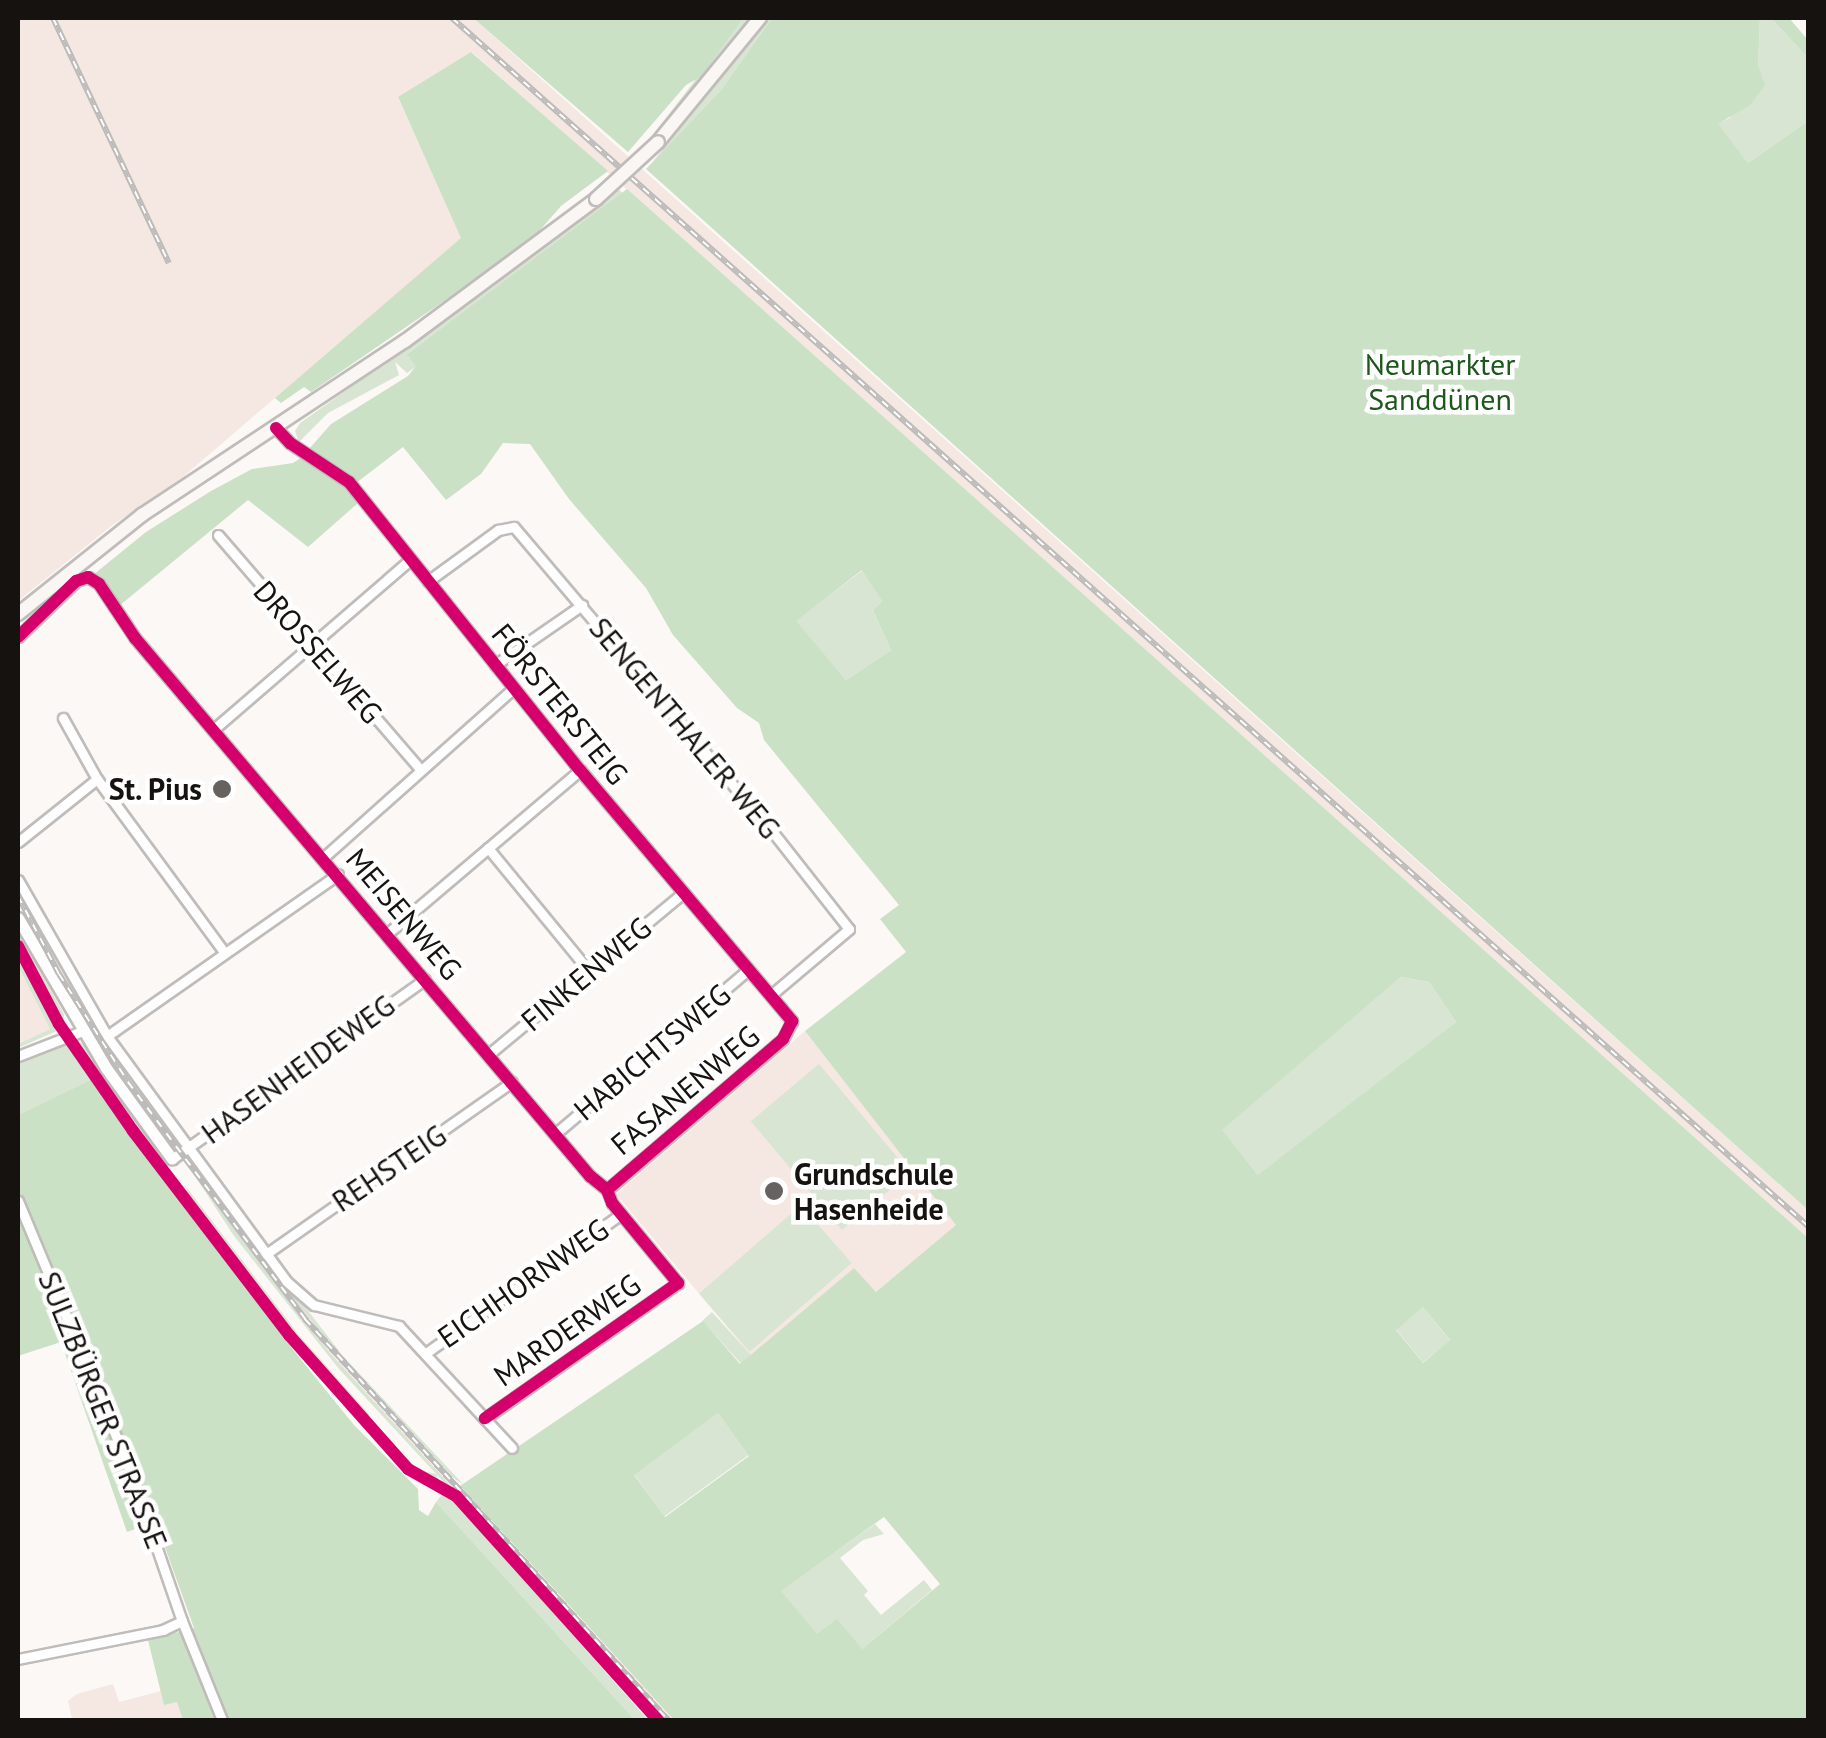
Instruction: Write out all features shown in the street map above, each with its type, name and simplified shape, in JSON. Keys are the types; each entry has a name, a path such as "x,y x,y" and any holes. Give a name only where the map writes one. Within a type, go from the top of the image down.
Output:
{"main road":[{"path":"18,614 142,515 405,341 596,199 658,142 760,18"}],"street":[{"name":"FÖRSTERSTEIG","path":"276,428 290,443 345,478 793,1026"},
{"name":"SENGENTHALER WEG","path":"428,581 498,530 514,528 790,853 845,921 848,932 771,996"},
{"name":"DROSSELWEG","path":"218,534 419,768"},
{"path":"214,729 410,560"},
{"name":"MEISENWEG","path":"18,637 73,584 88,577 99,584 135,638 555,1134 607,1190 621,1214 678,1283"},
{"path":"495,665 582,606"},
{"path":"324,857 419,768 514,688"},
{"path":"62,718 97,779 225,954"},
{"path":"388,933 580,770"},
{"path":"18,842 97,779"},
{"path":"488,848 589,971"},
{"path":"107,1036 338,874"},
{"path":"18,880 107,1036 266,1254 309,1302 394,1324 426,1353 512,1448"},
{"name":"FINKENWEG","path":"489,1054 683,893"},
{"path":"18,918 82,1031 172,1159"},
{"name":"HABICHTSWEG","path":"555,1134 748,970"},
{"name":"HASENHEIDEWEG","path":"172,1159 424,978"},
{"name":"FASANENWEG","path":"607,1190 793,1026"},
{"path":"18,1056 82,1031"},
{"name":"REHSTEIG","path":"266,1254 512,1082"},
{"name":"SULZBÜRGER STRASSE","path":"18,1200 131,1473 182,1621 222,1720"},
{"name":"EICHHORNWEG","path":"426,1353 621,1214"},
{"name":"MARDERWEG","path":"485,1418 678,1283"},
{"path":"18,1660 163,1630 182,1621"}],"shaded area":[{"path":"18,18 473,18 1808,1210 1808,1238 472,52 398,98 462,238 184,476 110,527 18,601"},
{"path":"18,890 85,1010 179,1147 172,1147 90,1031 27,921"},
{"path":"18,966 50,1029 18,1044"},
{"name":"Grundschule Hasenheide","path":"805,1031 957,1225 876,1292 853,1269 751,1356 616,1194"},
{"path":"200,1177 351,1369 674,1720 664,1720 330,1353 197,1180"},
{"path":"113,1684 119,1702 161,1691 164,1704 177,1702 183,1720 72,1719 68,1701 77,1694"}],"green space":[{"path":"473,18 743,18 702,76 686,85 628,152"},
{"path":"743,18 752,18 652,136"},
{"path":"768,18 772,18 721,90 651,164"},
{"name":"Neumarkter Sanddünen","path":"772,18 1760,18 1758,66 1765,85 1750,105 1718,124 1748,163 1808,121 1808,1210 646,169 721,90"},
{"path":"1760,18 1771,18 1808,58 1808,121 1748,163 1717,124 1730,118 1758,66"},
{"path":"1771,18 1789,18 1808,40 1808,58"},
{"path":"471,52 608,171 561,206 535,236 450,297 311,392 304,387 281,403 275,398 461,238 398,97"},
{"path":"619,189 622,193 603,208 408,353 417,366 407,373 395,362 399,375 328,413 299,442 295,431 300,423 470,303"},
{"path":"627,189 1808,1238 1808,1720 674,1720 460,1486 703,1321 740,1364 854,1268 876,1292 956,1225 805,1031 906,952 880,919 899,905 764,740 759,723 737,708 673,635 646,588 569,499 530,444 503,443 481,474 446,500 403,447 347,490 358,503 308,547 248,500 119,606 107,586 93,575 146,532 211,491 252,469 293,463 302,457 331,424 408,376 416,366 407,354","holes":["862,570 882,601 873,610 891,650 846,680 796,621","1401,977 1429,982 1456,1022 1258,1175 1222,1130","1423,1307 1450,1340 1423,1363 1396,1330","718,1413 749,1456 665,1517 634,1475","884,1517 940,1584 862,1649 837,1619 817,1634 781,1591"]},
{"path":"863,570 882,601 873,610 891,650 846,680 795,621"},
{"path":"18,932 64,1014 63,1027 18,943"},
{"path":"18,953 59,1030 18,1048 18,1044 50,1029 18,966"},
{"path":"1401,977 1429,982 1456,1022 1259,1176 1221,1130"},
{"path":"79,1041 165,1163 136,1130 79,1049 75,1042"},
{"path":"68,1043 92,1079 18,1115 18,1063"},
{"path":"819,1064 910,1173 842,1230 751,1121"},
{"path":"92,1079 294,1351 354,1425 418,1489 419,1510 428,1516 436,1502 635,1720 183,1720 177,1702 164,1705 148,1640 194,1628 156,1522 127,1532 61,1342 18,1356 18,1115"},
{"path":"203,1175 343,1356 463,1484 450,1476 334,1350 200,1177"},
{"path":"197,1179 330,1353 664,1720 339,1369 234,1236"},
{"path":"187,1188 299,1335 369,1414 370,1423 288,1330 186,1195"},
{"path":"801,1205 852,1263 750,1352 699,1294"},
{"path":"1423,1307 1450,1340 1423,1362 1396,1329"},
{"path":"712,1312 751,1356 742,1365 702,1321"},
{"path":"718,1413 749,1455 664,1516 634,1474"},
{"path":"377,1427 418,1470 436,1474 439,1480 419,1477 377,1436"},
{"path":"444,1492 648,1720 635,1720 436,1502"},
{"path":"875,1524 884,1534 863,1540 840,1558 868,1591 864,1595 881,1615 924,1580 932,1590 862,1649 817,1635 780,1591"}],"railway":[{"path":"53,18 169,263"},
{"path":"452,18 1808,1226"},
{"path":"18,896 59,974 128,1082 305,1319 668,1720"}],"cycle path":[{"path":"276,428 290,443 349,482 580,770 792,1021 783,1039 607,1190"},
{"path":"18,637 76,581 88,577 99,584 135,638 590,1176 607,1190 612,1203 678,1283 485,1418"},
{"path":"18,946 59,1024 133,1131 289,1335 408,1469 456,1496 658,1720"}],"place":[{"name":"St. Pius","path":"222,789"},
{"name":"Grundschule Hasenheide","path":"774,1191"}]}
